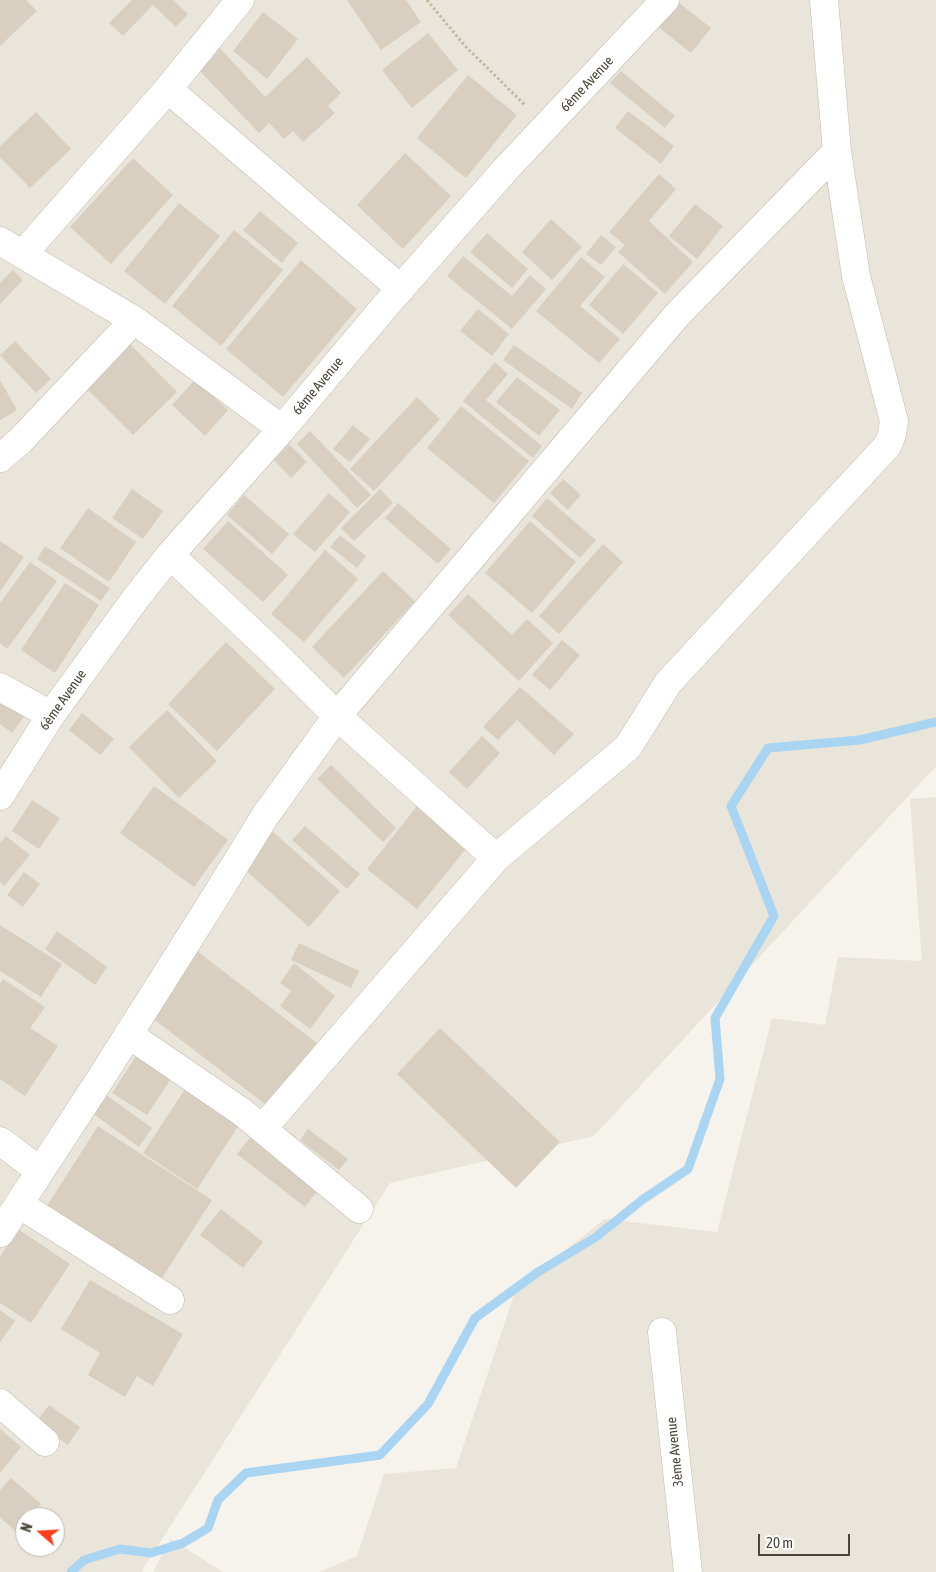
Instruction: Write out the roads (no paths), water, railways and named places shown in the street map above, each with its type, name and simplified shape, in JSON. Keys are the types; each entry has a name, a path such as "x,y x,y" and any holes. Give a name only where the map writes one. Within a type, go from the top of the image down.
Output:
{"street":[{"path":"240,0 168,89 11,247 134,320 282,429"},
{"name":"6ème Avenue","path":"0,796 51,715 136,598 170,555 282,429 401,288 505,170 665,0"},
{"path":"262,1128 496,858 628,747 668,684 888,445 894,421 856,276 837,151 824,0"},
{"path":"168,89 401,288"},
{"path":"0,1233 101,1078 265,816 337,716 677,315 837,151"},
{"path":"0,458 20,441 134,320"},
{"path":"170,555 270,649 337,716 496,858"},
{"path":"0,687 51,715"},
{"path":"128,1034 262,1128 359,1209"},
{"path":"0,1141 40,1171"},
{"path":"19,1204 170,1300"},
{"name":"3ème Avenue","path":"662,1332 688,1572"},
{"path":"0,1403 45,1442"}],"waterway":[{"path":"71,1572 84,1560 120,1549 151,1553 183,1543 208,1528 218,1500 246,1473 380,1455 428,1404 475,1318 538,1272 596,1237 642,1200 688,1169 720,1079 715,1018 774,916 731,806 768,748 860,740 936,722"}]}
